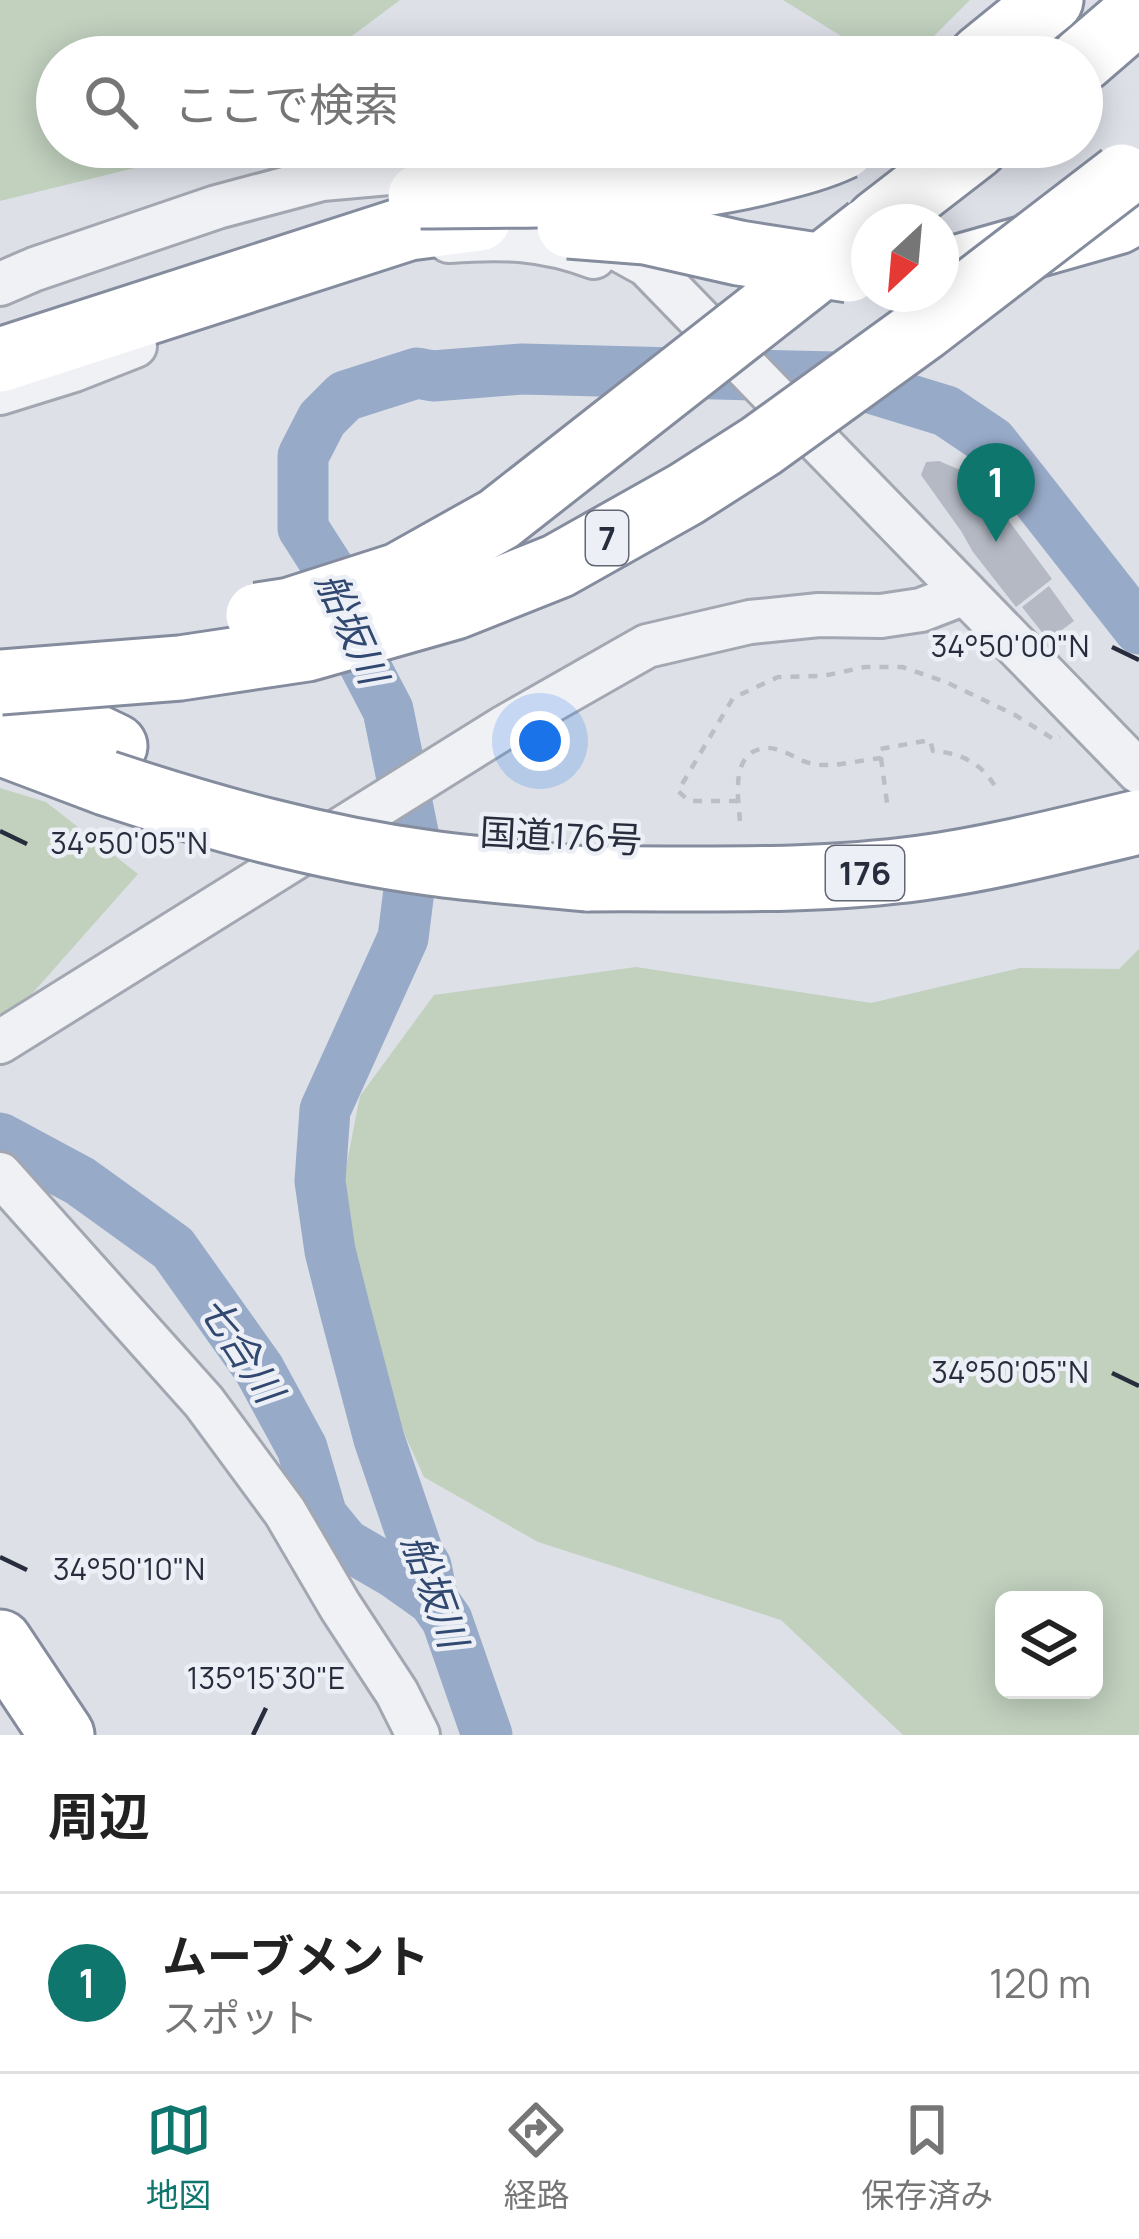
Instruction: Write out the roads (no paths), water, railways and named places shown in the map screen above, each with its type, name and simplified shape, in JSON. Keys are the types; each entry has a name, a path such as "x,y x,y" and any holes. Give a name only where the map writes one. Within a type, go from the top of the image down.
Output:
{"highway":[{"path":"1103,42 1139,11"},
{"path":"0,334 420,196 622,193 724,183 781,168"},
{"path":"901,204 947,168"},
{"path":"959,264 1129,193"},
{"name":"7","path":"0,682 180,668 307,649 455,607 558,566 761,446 924,328 1129,193"},
{"path":"0,360 409,228 479,219 646,232 851,270"},
{"path":"0,647 290,610 399,575 499,518 851,244"},
{"name":"国道176号","path":"0,691 110,765"},
{"name":"国道176号","path":"0,743 110,765 219,779 345,810 501,836 590,860 883,837 1132,793"},
{"path":"0,1642 62,1735"}],"street":[{"path":"0,284 217,207 322,179 400,172 473,178 550,211 647,265 965,593 1132,793"},
{"path":"0,393 74,370 320,272 432,242 503,236 561,245 621,267 685,306"},
{"path":"0,1042 647,646 750,622 921,610 965,593"},
{"path":"0,1174 218,1420 285,1512 418,1735"}],"waterway":[{"name":"船坂川","path":"487,1735 447,1620 433,1600 426,1566 379,1439 330,1251 320,1181 325,1110 403,938 415,842 388,710 365,666 333,575 303,528 303,456 322,419 345,396 417,373 433,376 522,369 835,377 946,411 992,442 1139,629"},
{"name":"七合川","path":"0,1138 80,1181 173,1248 259,1369 302,1448 322,1516 345,1544 433,1600"}],"place":[{"name":"ムーブメント","path":"996,542"}]}
